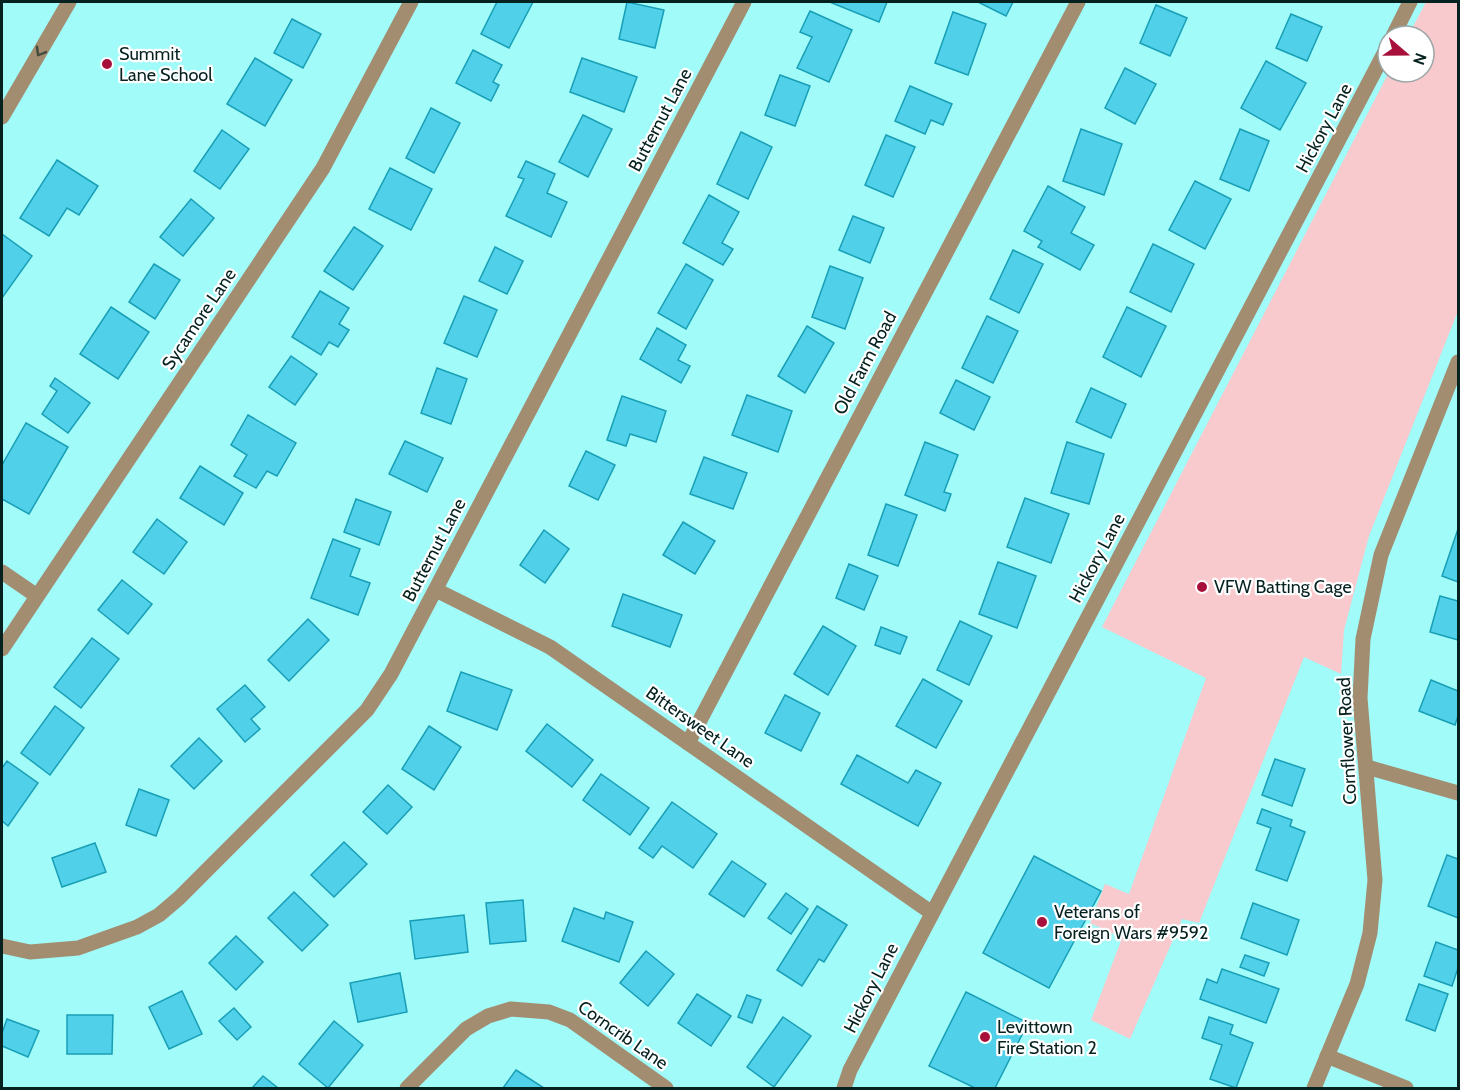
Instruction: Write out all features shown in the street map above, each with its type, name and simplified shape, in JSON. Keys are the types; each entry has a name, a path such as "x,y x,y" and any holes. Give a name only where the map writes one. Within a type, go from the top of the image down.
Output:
{"street":[{"path":"2,117 69,2"},
{"name":"Sycamore Lane","path":"2,649 323,168 411,2"},
{"name":"Butternut Lane","path":"2,946 30,952 78,948 137,927 159,915 179,898 367,710 392,674 744,2"},
{"name":"Old Farm Road","path":"688,742 1078,2"},
{"path":"1399,24 1410,2"},
{"name":"Hickory Lane","path":"844,1089 850,1070 1376,69"},
{"name":"Cornflower Road","path":"1314,1089 1357,984 1370,933 1375,880 1360,698 1363,639 1381,555 1458,362"},
{"path":"2,572 37,596"},
{"name":"Bittersweet Lane","path":"436,590 550,647 932,913"},
{"path":"1367,767 1458,793"},
{"name":"Corncrib Lane","path":"407,1089 466,1029 488,1016 512,1009 549,1012 570,1020 666,1089"},
{"path":"1327,1056 1406,1089"}],"shaded area":[{"path":"1426,2 1458,2 1458,311 1369,536 1344,630 1341,674 1304,657 1199,923 1182,919 1130,1039 1091,1020 1122,938 1090,923 1105,884 1129,894 1206,678 1102,627 1383,84 1436,84 1436,24 1414,24"}],"building":[{"path":"497,2 533,2 509,48 481,34"},
{"path":"627,2 664,10 655,48 619,39"},
{"path":"833,2 887,2 879,22"},
{"path":"978,2 1013,2 1006,16"},
{"path":"1156,5 1187,18 1170,56 1140,43"},
{"path":"810,11 852,30 829,82 797,68 812,37 800,32"},
{"path":"953,12 986,24 968,75 935,63"},
{"path":"1291,14 1322,27 1307,61 1276,48"},
{"path":"292,19 321,34 303,68 274,53"},
{"path":"473,50 502,65 493,82 499,85 491,101 456,83"},
{"path":"255,58 292,80 265,126 227,104"},
{"path":"582,58 637,77 624,112 570,92"},
{"path":"1266,61 1306,83 1280,130 1241,108"},
{"path":"1125,68 1156,84 1135,124 1105,108"},
{"path":"780,75 810,86 795,126 765,115"},
{"path":"910,86 952,104 943,125 931,120 925,134 895,121"},
{"path":"431,108 460,123 434,173 406,158"},
{"path":"583,115 612,129 588,177 559,162"},
{"path":"1081,129 1122,144 1104,195 1063,181"},
{"path":"1240,129 1269,141 1249,191 1220,179"},
{"path":"222,130 249,149 220,189 194,171"},
{"path":"741,132 772,147 748,199 717,184"},
{"path":"886,135 915,147 893,197 865,185"},
{"path":"57,160 98,186 79,215 67,208 49,236 20,218"},
{"path":"526,161 555,174 547,193 567,202 551,237 506,216 524,179 518,177"},
{"path":"390,168 432,189 411,230 369,209"},
{"path":"1195,181 1231,199 1205,249 1169,230"},
{"path":"1048,186 1085,207 1071,233 1094,245 1080,270 1038,247 1042,241 1024,231"},
{"path":"709,195 739,212 722,243 733,249 723,265 683,243"},
{"path":"191,199 214,218 183,256 160,237"},
{"path":"853,216 884,228 870,263 839,250"},
{"path":"354,227 383,246 353,290 324,271"},
{"path":"2,234 32,256 2,298"},
{"path":"1153,244 1194,264 1171,312 1130,292"},
{"path":"495,247 523,261 507,294 479,281"},
{"path":"1013,250 1043,264 1019,313 990,299"},
{"path":"154,264 180,280 155,319 129,302"},
{"path":"686,264 713,280 686,329 658,313"},
{"path":"830,266 863,278 845,329 812,317"},
{"path":"320,291 349,308 339,324 349,330 338,347 329,342 321,355 292,337"},
{"path":"464,296 497,310 477,357 444,343"},
{"path":"111,307 149,332 118,379 80,354"},
{"path":"1127,307 1166,326 1141,377 1103,357"},
{"path":"987,316 1018,331 993,383 962,368"},
{"path":"807,326 834,343 805,393 778,376"},
{"path":"657,328 686,345 678,360 690,366 681,383 640,359"},
{"path":"291,356 317,374 295,405 269,387"},
{"path":"437,368 467,379 451,424 421,413"},
{"path":"55,378 90,403 68,433 42,414 57,391 50,386"},
{"path":"956,380 990,397 974,430 940,413"},
{"path":"1091,388 1126,404 1111,438 1076,422"},
{"path":"747,395 792,411 778,452 732,435"},
{"path":"622,396 666,411 656,442 630,434 626,446 607,440"},
{"path":"248,415 296,443 277,476 267,471 256,488 234,476 247,455 231,445"},
{"path":"26,423 68,447 29,514 2,499 2,465"},
{"path":"405,441 443,458 427,492 389,474"},
{"path":"925,442 958,455 944,492 951,494 945,511 905,495"},
{"path":"1067,442 1104,454 1089,504 1051,493"},
{"path":"586,451 615,465 598,500 569,486"},
{"path":"704,457 747,473 733,509 690,494"},
{"path":"200,466 243,493 224,525 180,498"},
{"path":"1025,498 1069,514 1051,563 1007,547"},
{"path":"356,499 391,512 379,545 344,532"},
{"path":"886,504 917,515 898,566 868,555"},
{"path":"157,519 187,542 164,574 133,552"},
{"path":"683,522 715,541 695,574 663,555"},
{"path":"1458,529 1458,582 1442,576"},
{"path":"544,530 569,549 545,583 520,565"},
{"path":"333,539 360,549 350,576 370,583 358,615 311,598"},
{"path":"998,562 1036,576 1017,628 979,614"},
{"path":"849,564 878,576 864,610 836,598"},
{"path":"122,580 152,604 128,634 98,610"},
{"path":"623,594 682,615 670,647 612,626"},
{"path":"1440,596 1458,601 1458,640 1430,632"},
{"path":"308,619 329,640 289,681 268,660"},
{"path":"960,621 992,636 969,685 937,670"},
{"path":"823,626 856,646 828,695 794,674"},
{"path":"881,627 907,637 900,654 875,645"},
{"path":"92,638 119,659 81,708 54,687"},
{"path":"461,672 512,690 497,730 447,711"},
{"path":"923,679 962,701 936,748 896,726"},
{"path":"1431,680 1458,691 1458,716 1455,725 1419,711"},
{"path":"245,685 265,707 251,719 260,729 245,742 217,709"},
{"path":"785,695 820,713 801,751 765,733"},
{"path":"55,706 84,728 50,775 21,753"},
{"path":"547,724 593,760 572,787 526,751"},
{"path":"429,726 461,747 434,790 402,769"},
{"path":"199,738 222,761 194,789 171,766"},
{"path":"857,755 908,783 916,770 941,783 918,826 841,784"},
{"path":"1275,759 1305,769 1292,806 1262,795"},
{"path":"7,761 38,783 8,826 2,821 2,768"},
{"path":"601,774 649,808 630,835 583,800"},
{"path":"388,785 412,807 387,834 363,812"},
{"path":"139,789 169,800 156,836 126,825"},
{"path":"672,802 717,834 693,868 662,846 653,858 639,848"},
{"path":"1262,809 1292,820 1290,826 1305,832 1287,881 1256,870 1271,828 1257,823"},
{"path":"344,842 367,864 334,897 311,875"},
{"path":"95,843 106,872 62,887 52,858"},
{"path":"1447,855 1458,859 1458,918 1428,906"},
{"name":"Veterans of Foreign Wars #9592","path":"1034,856 1101,891 1049,988 983,953"},
{"path":"732,861 766,884 744,917 709,894"},
{"path":"294,892 328,925 302,951 268,918"},
{"path":"786,893 808,909 791,934 768,918"},
{"path":"523,900 526,941 490,944 486,903"},
{"path":"1253,903 1299,920 1287,955 1241,938"},
{"path":"817,906 847,925 824,962 819,959 802,986 777,970"},
{"path":"574,908 604,919 606,912 633,922 619,962 562,941"},
{"path":"464,915 468,952 415,959 410,921"},
{"path":"236,936 263,962 236,990 209,963"},
{"path":"1436,942 1458,950 1458,968 1452,986 1424,976"},
{"path":"646,951 674,974 648,1006 620,983"},
{"path":"1245,955 1269,963 1264,976 1240,967"},
{"path":"1222,969 1279,989 1266,1023 1200,999 1207,979 1217,983"},
{"path":"400,973 407,1012 358,1022 350,983"},
{"path":"1419,984 1448,994 1435,1031 1406,1020"},
{"path":"182,991 202,1034 169,1049 149,1007"},
{"path":"966,992 1028,1023 995,1088 975,1088 929,1066"},
{"path":"697,994 731,1016 711,1046 678,1023"},
{"path":"747,995 761,1000 752,1023 738,1017"},
{"path":"234,1008 251,1027 237,1040 219,1021"},
{"path":"67,1015 113,1015 112,1054 67,1054"},
{"path":"783,1017 811,1036 774,1087 747,1067"},
{"path":"1209,1017 1233,1025 1230,1034 1253,1043 1236,1088 1210,1079 1222,1045 1202,1038"},
{"path":"7,1019 39,1031 28,1057 2,1046 2,1033"},
{"path":"334,1021 363,1045 328,1088 299,1064"},
{"path":"516,1070 544,1088 503,1088"},
{"path":"263,1076 278,1088 252,1088"}],"place":[{"name":"Summit Lane School","path":"107,64"},
{"name":"VFW Batting Cage","path":"1202,587"},
{"name":"Veterans of Foreign Wars #9592","path":"1042,922"},
{"name":"Levittown Fire Station 2","path":"985,1037"}]}
